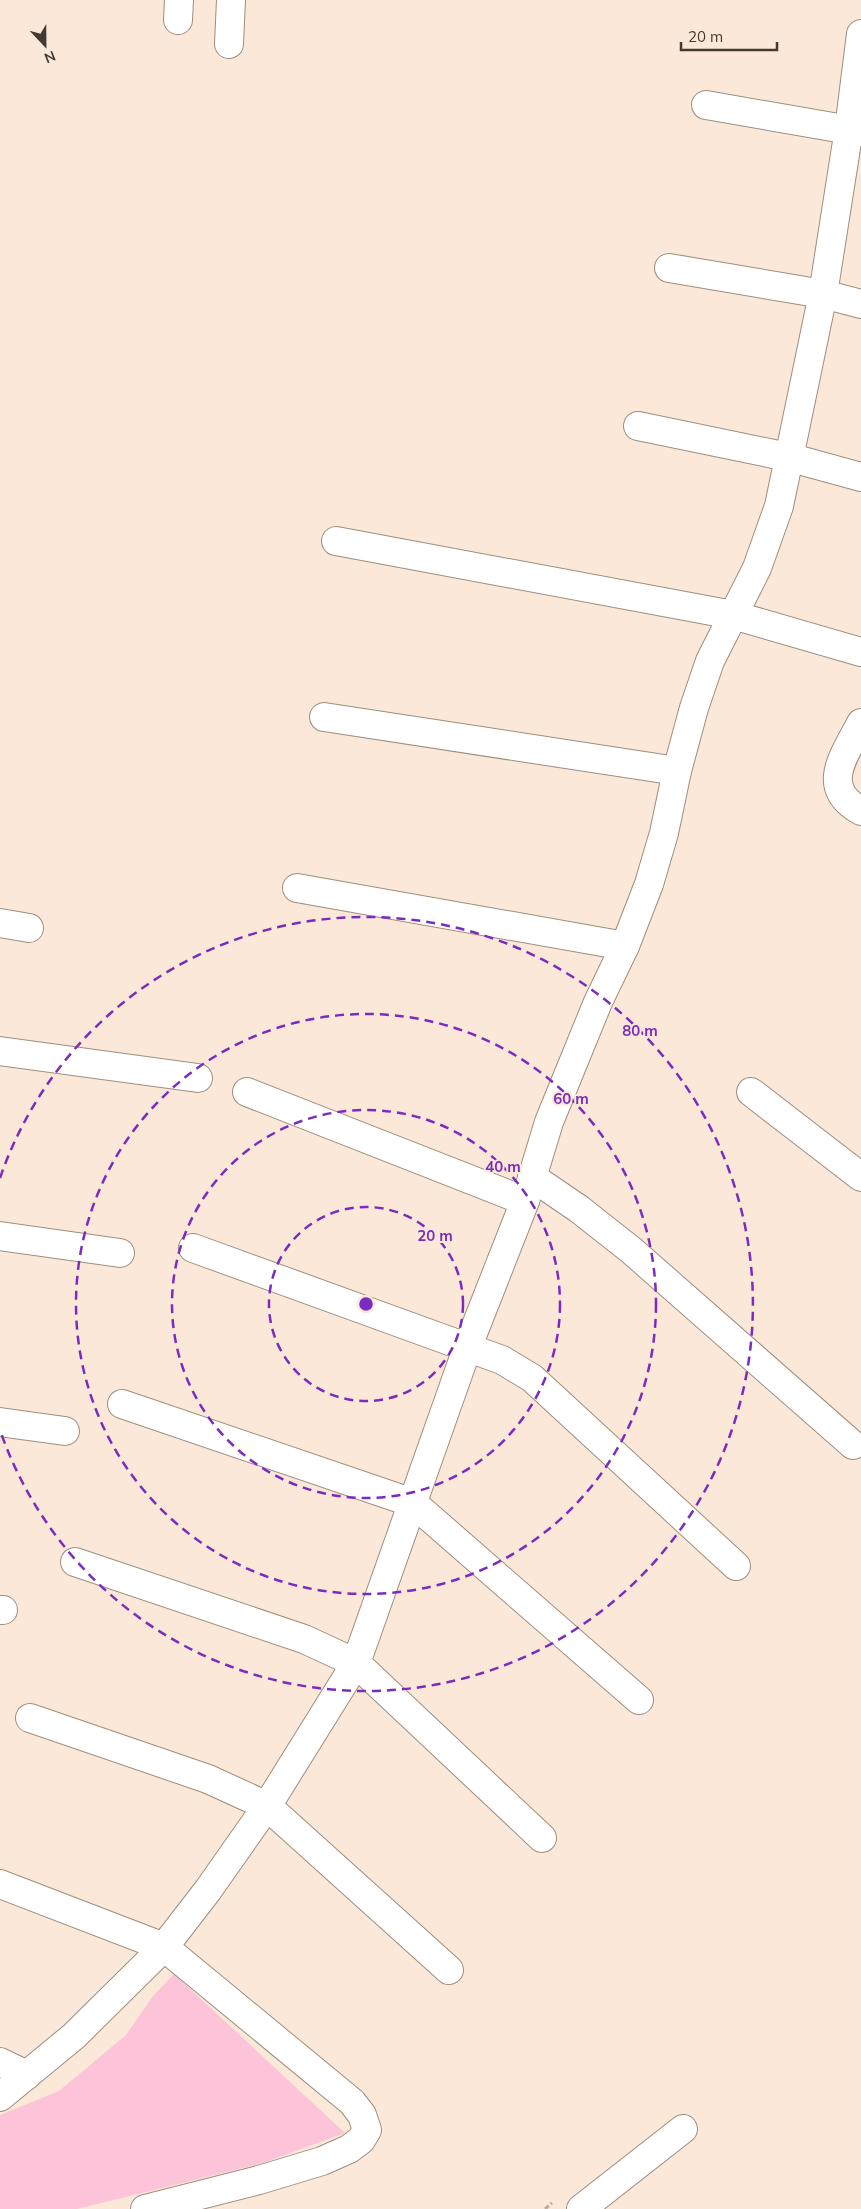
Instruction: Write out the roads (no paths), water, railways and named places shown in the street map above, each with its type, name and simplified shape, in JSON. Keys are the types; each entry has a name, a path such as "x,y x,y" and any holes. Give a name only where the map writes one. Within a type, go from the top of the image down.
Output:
{"street":[{"path":"229,44 230,0"},
{"path":"0,2097 74,2036 164,1947 208,1890 267,1806 356,1663 468,1346 528,1189 549,1122 598,1002 625,946 649,884 664,833 677,771 694,708 710,661 757,568 778,506 855,131 861,34"},
{"path":"706,105 855,131"},
{"path":"669,268 823,294 861,304"},
{"path":"638,426 788,457 861,477"},
{"path":"336,541 733,615 861,652"},
{"path":"324,717 677,771"},
{"path":"861,723 838,770 837,785 844,799 861,811"},
{"path":"297,888 625,946"},
{"path":"0,923 30,928"},
{"path":"0,1051 198,1078"},
{"path":"247,1092 528,1189 579,1209 631,1250 853,1445"},
{"path":"751,1092 861,1177"},
{"path":"0,1236 120,1253"},
{"path":"193,1248 468,1346 502,1360 532,1378 736,1566"},
{"path":"122,1404 413,1503 468,1548 639,1700"},
{"path":"0,1422 65,1431"},
{"path":"75,1562 304,1639 356,1663 542,1838"},
{"path":"30,1718 208,1779 267,1806 450,1970"},
{"path":"0,1884 164,1947 352,2102 362,2115 367,2130 361,2140 350,2148 322,2161 259,2180 145,2209"},
{"path":"0,2062 27,2075"},
{"path":"581,2209 683,2129"}]}
